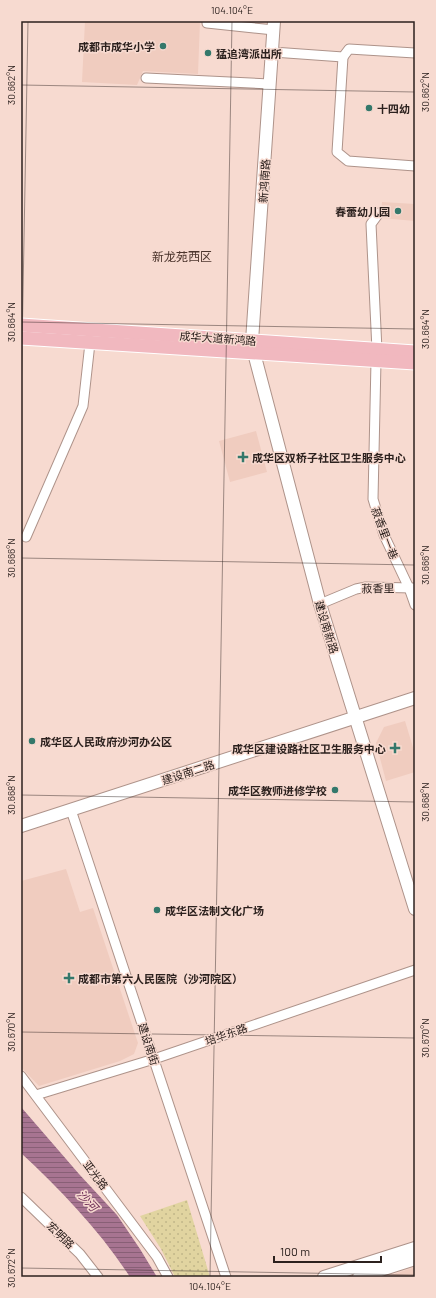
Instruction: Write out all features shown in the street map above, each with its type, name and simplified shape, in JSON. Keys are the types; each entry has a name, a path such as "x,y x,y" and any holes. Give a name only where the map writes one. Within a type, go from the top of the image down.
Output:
{"main road":[{"name":"成华大道新鸿路","path":"21,325 253,347 377,355 415,363"},
{"name":"成华大道新鸿路","path":"21,338 90,343 253,347"},
{"name":"成华大道新鸿路","path":"377,355 415,352"}],"street":[{"path":"207,21 207,23 274,25"},
{"name":"新鸿南路","path":"253,347 274,25"},
{"path":"415,53 349,49 343,58 337,152 348,161 415,166"},
{"path":"273,52 343,58"},
{"path":"146,78 270,84"},
{"name":"菽香里一巷","path":"379,212 371,224 377,355 373,499 384,535 412,588 415,605"},
{"path":"26,537 83,406 90,343"},
{"name":"建设南新路","path":"253,347 320,604 415,909"},
{"name":"菽香里","path":"320,604 356,588 412,588"},
{"name":"建设南二路","path":"21,826 415,698"},
{"name":"建设南街","path":"71,810 226,1277"},
{"name":"培华东路","path":"36,1095 154,1058 415,970"},
{"name":"亚光路","path":"21,1076 157,1257 168,1277"},
{"name":"宏明路","path":"21,1197 80,1254 98,1277"},
{"path":"324,1277 415,1248"},
{"path":"360,1277 415,1259"}],"shaded area":[{"path":"85,21 200,21 198,74 143,71 137,85 82,82"},
{"name":"春蕾幼儿园","path":"382,202 415,204 415,221 381,218"},
{"name":"成华区双桥子社区卫生服务中心","path":"256,431 267,472 230,482 219,441"},
{"name":"成华区建设路社区卫生服务中心","path":"405,721 415,754 415,772 386,781 376,743 384,727"},
{"name":"成都市第六人民医院（沙河院区）","path":"66,869 80,912 93,908 138,1043 134,1054 120,1061 39,1086 21,1067 21,881"},
{"path":"187,1200 210,1277 175,1277 161,1249 140,1216"},
{"path":"415,1267 415,1277 385,1277"}],"water":[{"name":"沙河","path":"21,1107 117,1215 157,1277 130,1277 93,1227 51,1182 21,1153"}],"place":[{"name":"成都市成华小学","path":"163,46"},
{"name":"猛追湾派出所","path":"208,53"},
{"name":"十四幼","path":"369,108"},
{"name":"春蕾幼儿园","path":"398,211"},
{"name":"成华区双桥子社区卫生服务中心","path":"243,457"},
{"name":"成华区人民政府沙河办公区","path":"32,741"},
{"name":"成华区建设路社区卫生服务中心","path":"395,748"},
{"name":"成华区教师进修学校","path":"335,790"},
{"name":"成华区法制文化广场","path":"157,910"},
{"name":"成都市第六人民医院（沙河院区）","path":"69,978"}],"district":[{"name":"新龙苑西区","path":"182,256"}]}
